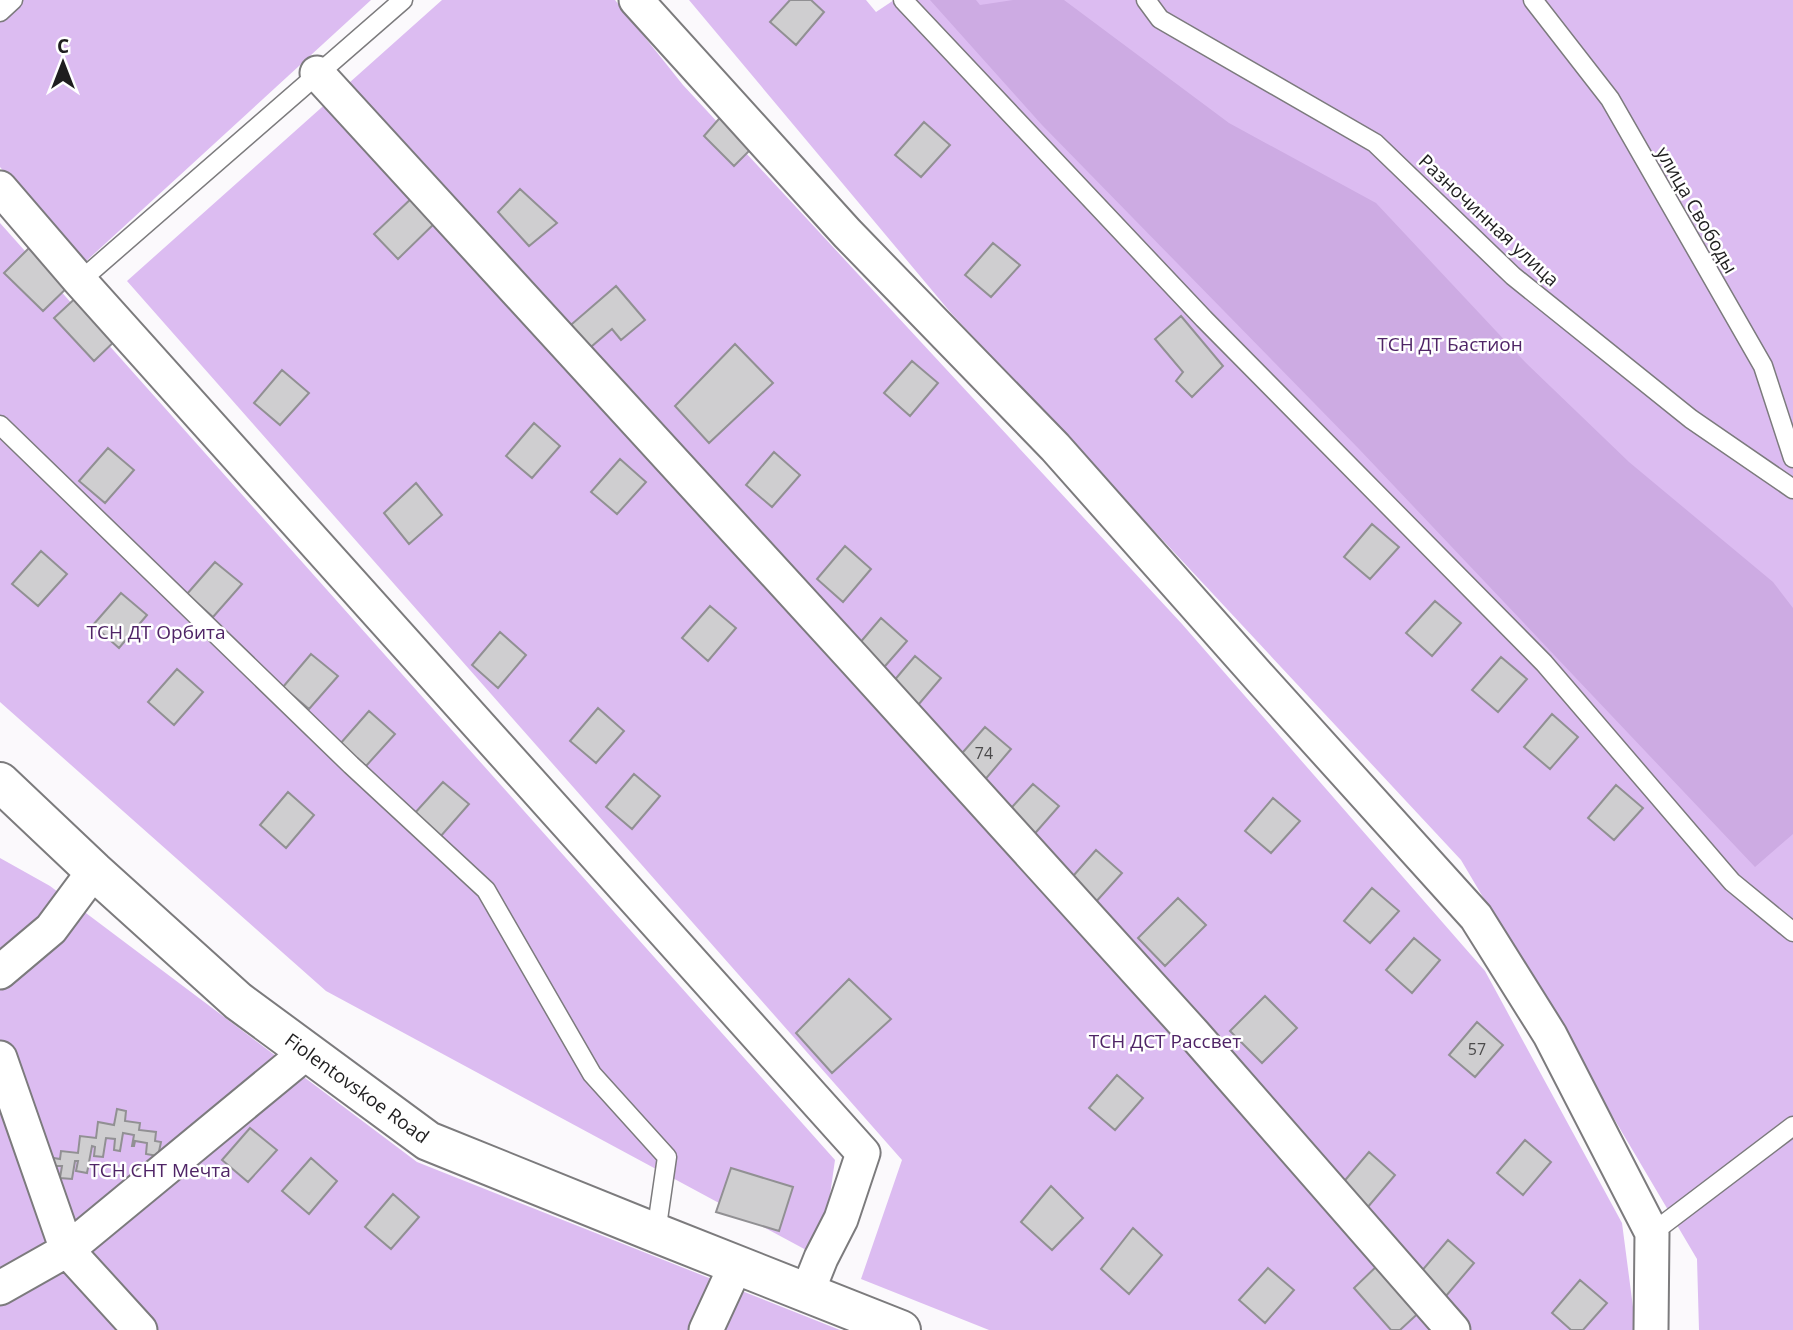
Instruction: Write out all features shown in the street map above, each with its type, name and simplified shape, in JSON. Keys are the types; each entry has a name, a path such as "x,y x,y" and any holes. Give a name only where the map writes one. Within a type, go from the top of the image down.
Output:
{"main road":[{"name":"Fiolentovskoe Road","path":"0,782 238,1001 428,1141 901,1330"}],"street":[{"path":"636,0 848,233 1055,447 1476,917 1550,1035 1652,1233 1651,1330"},
{"path":"317,74 1195,1034 1453,1330"},
{"path":"0,188 80,281 863,1153 841,1219 807,1293"},
{"path":"0,972 51,929 94,871"},
{"path":"0,1288 67,1250 307,1052"},
{"path":"0,1058 67,1250 140,1330"},
{"path":"706,1330 736,1265"}],"lane":[{"path":"0,12 13,0"},
{"path":"80,281 403,0"},
{"path":"903,0 1203,318 1544,663 1732,882 1793,932"},
{"name":"Разночинная улица","path":"1146,0 1160,19 1375,143 1513,276 1691,419 1793,489"},
{"name":"улица Свободы","path":"1533,0 1609,99 1763,366 1793,458"},
{"path":"0,425 351,765 486,890 592,1074 667,1157 656,1233"},
{"path":"1652,1233 1793,1126"}],"green space":[{"path":"0,0 371,0 83,264 0,167"},
{"name":"ТСН ДСТ Рассвет","path":"442,0 615,0 683,85 1182,624 1485,971 1622,1223 1636,1330 989,1330 861,1279 902,1160 127,281"},
{"name":"ТСН ДТ Бастион","path":"689,0 866,0 876,12 894,0 1793,0 1793,1330 1699,1330 1697,1259 1461,860 951,313"},
{"path":"930,0 976,0 980,5 1013,0 1064,0 1229,123 1376,203 1526,363 1629,462 1773,582 1793,608 1793,834 1755,867 1359,449 1042,125"},
{"name":"ТСН ДТ Орбита","path":"0,223 835,1160 821,1258 326,991 0,702"},
{"name":"ТСН СНТ Мечта","path":"0,858 50,886 417,1162 840,1330 0,1330"}],"building":[{"path":"790,0 811,0 824,12 796,45 770,22"},
{"path":"724,113 754,146 734,166 704,136"},
{"path":"924,122 950,145 921,177 895,155"},
{"path":"520,189 557,223 529,246 498,212"},
{"path":"414,196 438,220 398,259 374,234"},
{"path":"35,242 74,281 43,311 4,273"},
{"path":"993,243 1020,265 991,297 965,275"},
{"path":"616,286 645,320 621,340 612,329 585,352 565,330"},
{"path":"81,293 121,335 94,361 54,318"},
{"path":"1181,316 1223,366 1192,397 1176,381 1183,372 1155,339"},
{"path":"735,344 773,383 709,443 675,406"},
{"path":"912,361 938,383 910,416 884,393"},
{"path":"282,370 309,393 280,425 254,403"},
{"path":"534,423 560,446 532,478 506,456"},
{"path":"108,448 134,470 105,503 79,481"},
{"path":"774,452 800,475 772,507 746,485"},
{"path":"620,459 646,482 617,514 591,492"},
{"path":"416,483 442,515 409,544 384,513"},
{"path":"1372,524 1399,547 1370,579 1344,557"},
{"path":"845,546 871,569 843,602 817,579"},
{"path":"41,551 67,574 38,606 12,584"},
{"path":"215,562 242,584 213,617 187,594"},
{"path":"121,593 147,615 119,648 93,625"},
{"path":"1435,601 1461,623 1432,656 1406,633"},
{"path":"710,606 736,628 708,661 682,638"},
{"path":"881,618 907,641 879,673 853,651"},
{"path":"500,632 526,655 498,688 472,665"},
{"path":"311,654 338,676 309,709 283,687"},
{"path":"915,656 941,678 913,711 887,689"},
{"path":"1501,657 1527,679 1498,712 1472,690"},
{"path":"177,669 203,692 174,725 148,702"},
{"path":"598,708 624,731 596,763 570,741"},
{"path":"369,711 395,734 366,766 340,744"},
{"path":"1552,714 1578,737 1550,769 1524,747"},
{"path":"985,727 1011,749 983,782 957,759"},
{"path":"634,774 660,796 632,829 606,807"},
{"path":"443,782 469,804 440,837 414,814"},
{"path":"1033,784 1059,806 1030,839 1004,816"},
{"path":"1616,785 1643,808 1614,840 1588,818"},
{"path":"288,792 314,815 286,848 260,825"},
{"path":"1273,798 1300,821 1271,853 1245,831"},
{"path":"1096,850 1122,873 1093,905 1067,883"},
{"path":"1372,888 1399,911 1370,943 1344,921"},
{"path":"1178,898 1206,925 1165,966 1138,938"},
{"path":"1414,938 1440,960 1412,993 1386,970"},
{"path":"849,979 891,1019 832,1073 796,1033"},
{"path":"1265,996 1297,1028 1262,1063 1230,1031"},
{"path":"1477,1022 1503,1045 1475,1077 1449,1055"},
{"path":"1117,1075 1143,1098 1115,1130 1089,1108"},
{"path":"117,1109 126,1111 125,1121 140,1123 139,1130 156,1132 155,1141 161,1142 158,1156 146,1154 147,1143 135,1141 132,1146 134,1135 123,1133 120,1151 114,1150 115,1139 106,1138 103,1157 94,1156 95,1147 92,1146 87,1173 76,1171 78,1161 75,1161 72,1179 60,1178 62,1166 55,1166 55,1171 48,1157 60,1159 61,1151 78,1153 80,1136 96,1138 98,1122 114,1125"},
{"path":"250,1128 277,1150 248,1182 222,1160"},
{"path":"1525,1140 1551,1162 1523,1195 1497,1173"},
{"path":"1369,1152 1395,1175 1367,1208 1341,1185"},
{"path":"311,1158 337,1181 309,1214 282,1191"},
{"path":"731,1168 793,1187 779,1231 716,1212"},
{"path":"1051,1186 1083,1218 1052,1250 1021,1222"},
{"path":"393,1194 419,1217 391,1249 365,1227"},
{"path":"1133,1228 1162,1255 1129,1294 1101,1269"},
{"path":"1448,1240 1474,1263 1446,1296 1420,1273"},
{"path":"1381,1262 1425,1307 1400,1330 1391,1330 1354,1288"},
{"path":"1268,1268 1294,1290 1265,1323 1239,1300"},
{"path":"1580,1280 1607,1303 1583,1330 1571,1330 1552,1313"}]}
